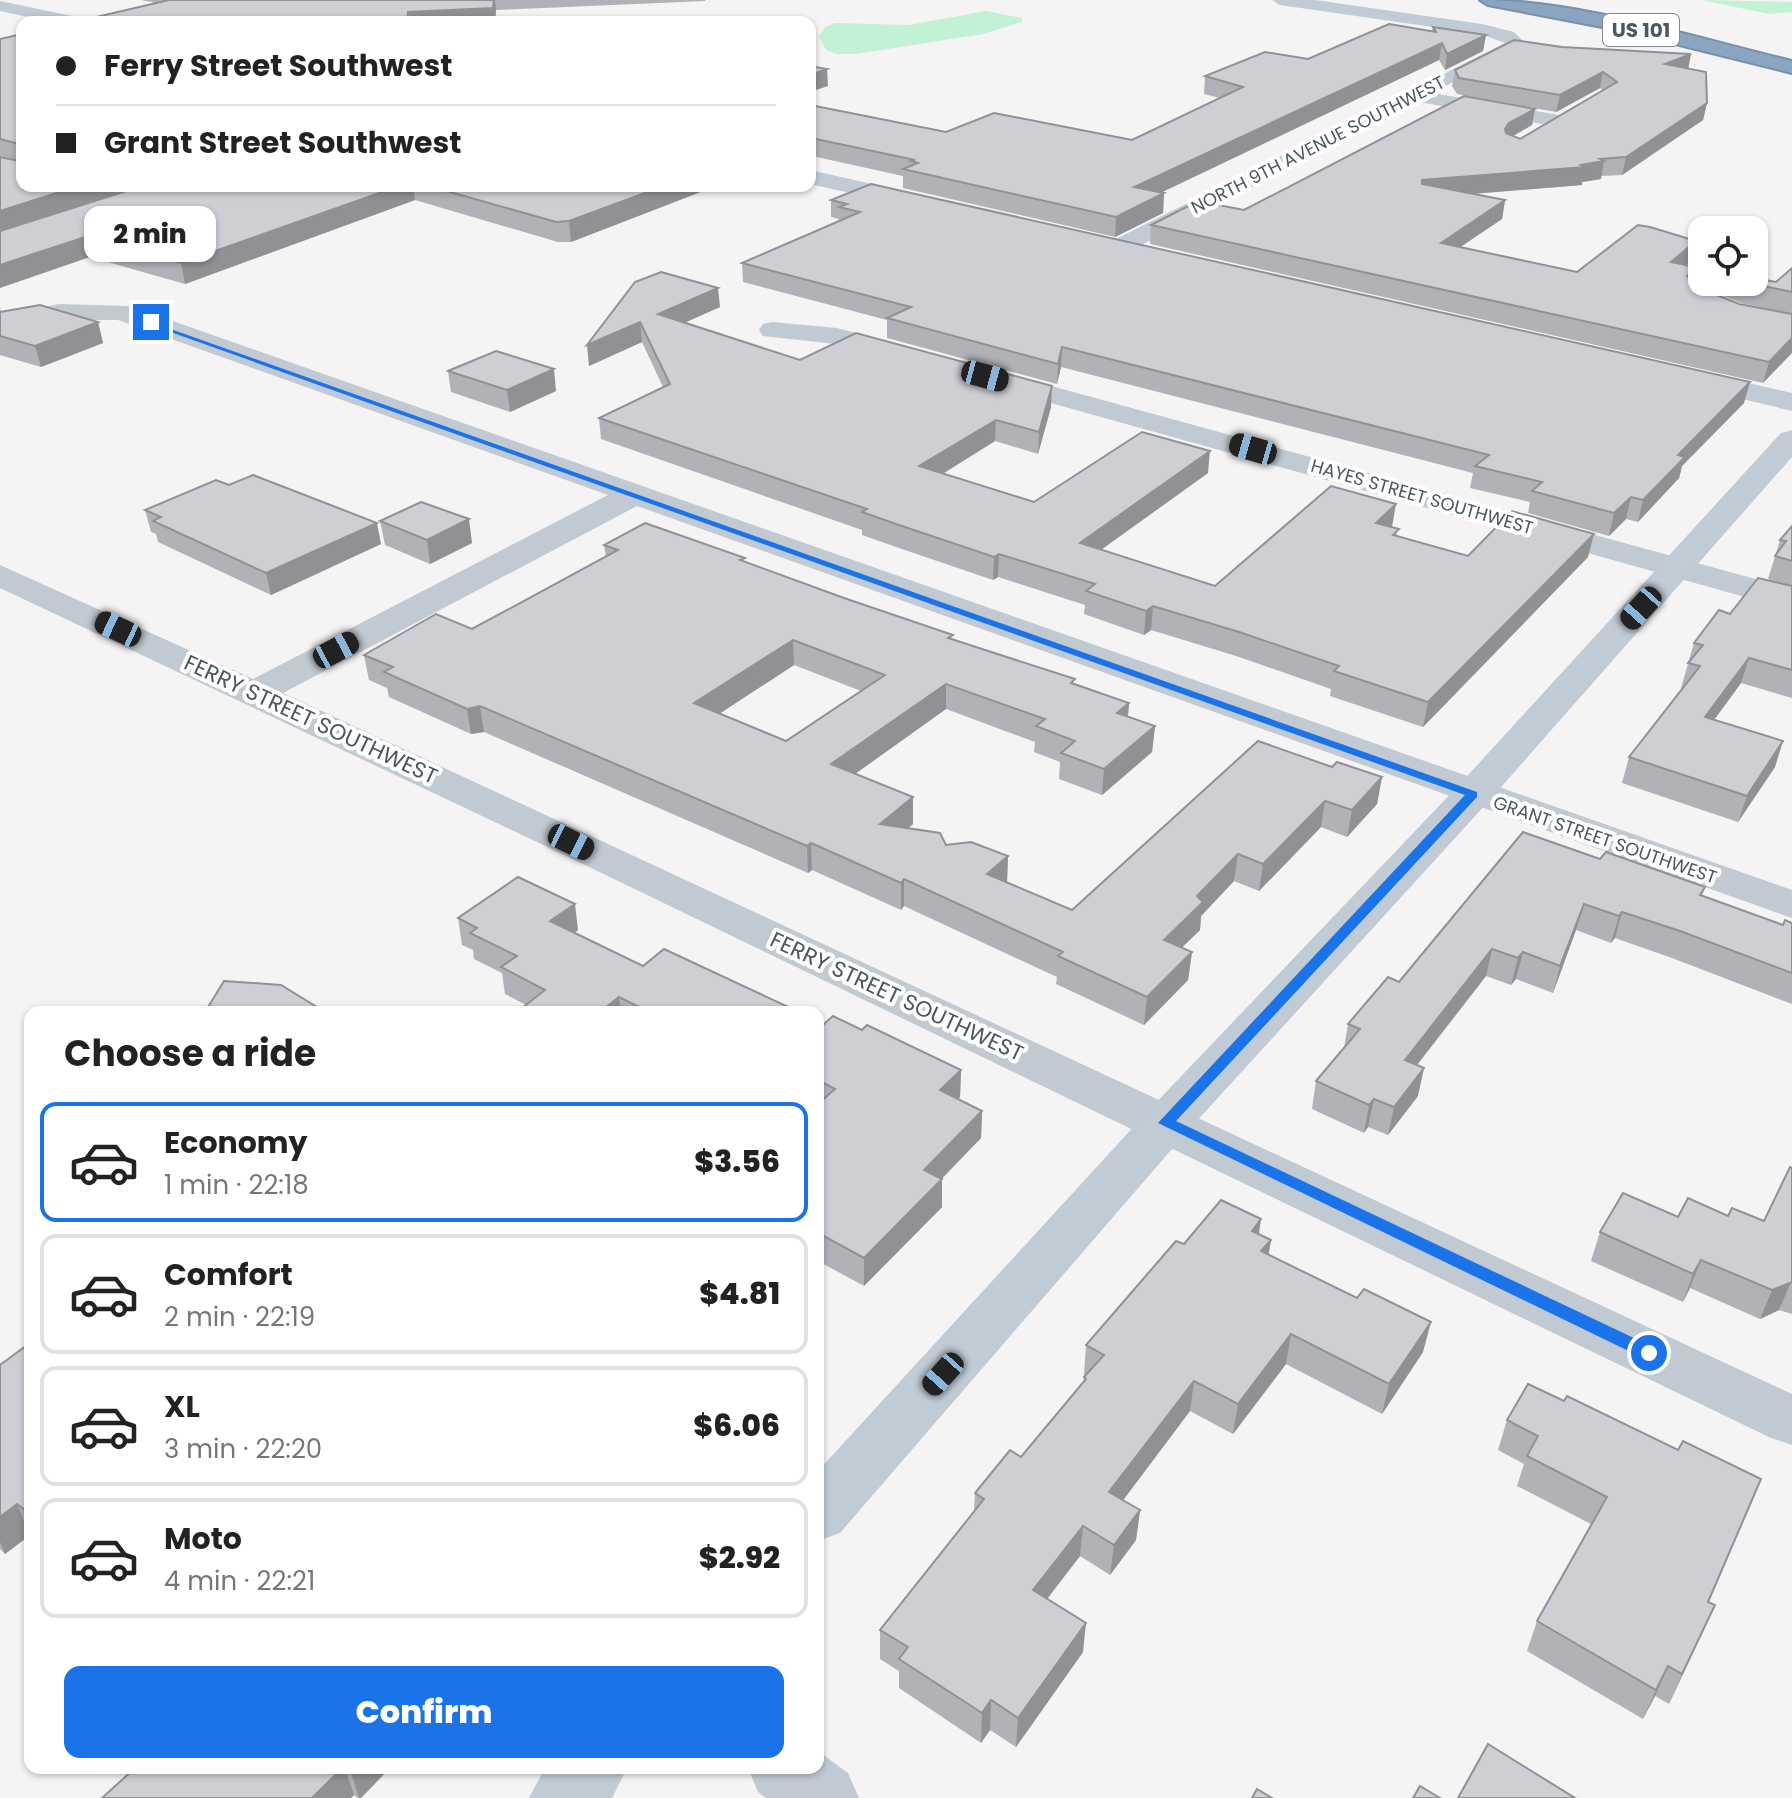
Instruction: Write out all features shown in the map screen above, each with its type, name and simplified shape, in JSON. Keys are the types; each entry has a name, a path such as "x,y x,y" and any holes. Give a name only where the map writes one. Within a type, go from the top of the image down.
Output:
{"highway":[{"name":"US 101","path":"1488,0 1623,26 1792,67"},
{"name":"US 101","path":"1580,0 1651,14"}],"street":[{"name":"NORTH 9TH AVENUE SOUTHWEST","path":"1119,247 1517,44 1508,36 1482,29 1280,0"},
{"path":"0,6 48,16"},
{"path":"1415,96 1566,117 1537,135"},
{"path":"816,178 938,206"},
{"path":"1089,240 1162,257"},
{"name":"GRANT STREET SOUTHWEST","path":"0,324 59,312 121,312 1792,905"},
{"path":"772,330 837,336 926,360"},
{"name":"HAYES STREET SOUTHWEST","path":"970,372 1792,600"},
{"path":"1670,374 1792,402"},
{"path":"824,1507 1166,1123 1473,794 1792,439"},
{"path":"255,693 633,495"},
{"name":"FERRY STREET SOUTHWEST","path":"0,575 1792,1421"},
{"path":"565,1798 587,1774"},
{"path":"791,1774 823,1798"}],"green space":[{"path":"1702,0 1792,2 1792,12 1769,14"},
{"path":"986,11 1022,18 1022,22 983,34 856,54 836,54 826,50 819,37 825,27 835,23 909,25"}],"building":[{"path":"169,0 494,0 493,8 408,12 408,16 101,16"},
{"path":"1389,24 1436,32 1433,27 1486,35 1447,54 1442,43 1134,187 1164,193 1116,217 903,169 918,163 816,139 816,106 946,132 994,113 1132,140 1243,87 1205,76 1265,52 1308,59"},
{"path":"16,35 16,143 0,139 0,39"},
{"path":"1514,40 1562,47 1691,54 1665,64 1706,72 1707,103 1626,157 1600,159 1604,161 1581,165 1585,167 1422,180 1422,184 1505,200 1441,243 1577,272 1638,225 1650,227 1688,239 1688,248 1671,262 1688,266 1688,296 1719,296 1739,304 1792,314 1792,338 1769,362 1151,225 1198,201 1244,210 1464,96 1535,109 1509,123 1505,129 1506,133 1520,139 1617,82 1603,72 1560,95 1459,78 1455,70"},
{"path":"0,157 16,160 16,192 59,192 0,211"},
{"path":"871,184 1750,382 1678,455 1685,457 1643,500 1631,497 1614,513 1532,491 1542,482 1475,466 1489,455 1062,347 1058,364 887,318 911,307 742,263 860,212 839,207 847,204 831,200"},
{"path":"123,192 382,192 181,263 85,237 0,265 0,231"},
{"path":"450,192 648,192 569,221 556,222"},
{"path":"1792,268 1792,292 1768,287 1768,281 1776,282"},
{"path":"661,272 718,288 658,314 800,360 856,333 1052,386 1039,432 996,420 919,466 1034,502 1142,432 1210,451 1080,543 1215,586 1331,486 1396,504 1376,523 1399,529 1393,535 1468,556 1512,511 1594,534 1428,702 1334,671 1339,666 1239,632 1153,606 1146,611 1086,591 1095,584 999,554 994,557 862,512 867,509 599,418 670,384 640,322 587,345 635,282"},
{"path":"40,305 98,322 35,346 0,336 0,312"},
{"path":"496,351 554,369 507,390 448,371"},
{"path":"253,475 377,523 266,573 153,521 161,517 145,510 216,480 229,485"},
{"path":"421,502 469,519 427,540 380,521"},
{"path":"645,523 745,558 740,560 844,598 953,635 948,638 1075,679 1071,683 1129,703 1117,713 1155,726 1104,769 1061,753 1075,741 1036,726 1045,719 946,684 831,764 913,797 880,824 940,833 946,845 971,842 1008,856 987,874 1072,910 1258,741 1332,767 1337,762 1382,777 1352,810 1325,801 1263,864 1238,854 1197,896 1203,902 1164,940 1192,952 1147,997 1058,956 1063,952 904,879 901,883 811,843 807,846 480,706 467,709 384,672 393,667 364,655 436,614 472,629 618,550 604,545","holes":["793,640 885,675 786,741 694,703"]},
{"path":"1792,526 1792,561 1775,556 1786,541 1780,540"},
{"path":"1758,578 1792,586 1792,670 1749,658 1705,717 1783,741 1747,796 1629,757 1700,666 1688,663 1703,645 1694,643 1719,610 1730,614"},
{"path":"1523,832 1600,859 1606,852 1705,887 1700,895 1783,925 1785,920 1792,923 1792,973 1680,931 1622,912 1619,916 1584,904 1560,966 1523,952 1518,958 1492,949 1405,1060 1424,1068 1394,1107 1374,1099 1369,1105 1316,1081 1360,1029 1348,1024 1388,977 1399,982"},
{"path":"518,877 575,904 550,921 643,966 664,949 786,1006 637,1006 619,997 608,1006 525,1006 545,990 501,967 517,956 470,933 477,928 458,918"},
{"path":"224,981 281,985 315,1006 209,1006"},
{"path":"833,1016 862,1030 867,1025 961,1070 940,1090 982,1111 924,1170 942,1179 864,1258 824,1236 824,1099 835,1089 824,1083 824,1024"},
{"path":"1790,1167 1792,1282 1772,1290 1701,1260 1693,1274 1600,1232 1623,1193 1678,1217 1688,1198 1728,1216 1732,1208 1764,1221"},
{"path":"1221,1200 1261,1219 1252,1231 1271,1240 1261,1251 1357,1298 1364,1289 1431,1322 1389,1384 1291,1334 1238,1404 1194,1381 1109,1492 1140,1510 1114,1545 1083,1526 1033,1590 1086,1623 1018,1718 991,1700 982,1713 899,1659 908,1647 880,1630 984,1499 975,1493 1010,1450 1021,1457 1104,1355 1086,1345 1176,1241 1184,1244"},
{"path":"24,1347 24,1509 17,1504 0,1517 0,1365"},
{"path":"1528,1384 1564,1401 1567,1396 1678,1450 1683,1441 1761,1479 1708,1602 1715,1605 1682,1674 1668,1666 1656,1690 1537,1621 1607,1497 1527,1456 1538,1436 1507,1420"},
{"path":"1488,1744 1575,1798 1458,1798"},
{"path":"128,1774 336,1774 312,1798 102,1798"},
{"path":"1420,1786 1440,1798 1413,1798"},
{"path":"1257,1789 1272,1798 1252,1798"}],"route":[{"path":"151,322 1473,794 1166,1123 1649,1353"}]}
